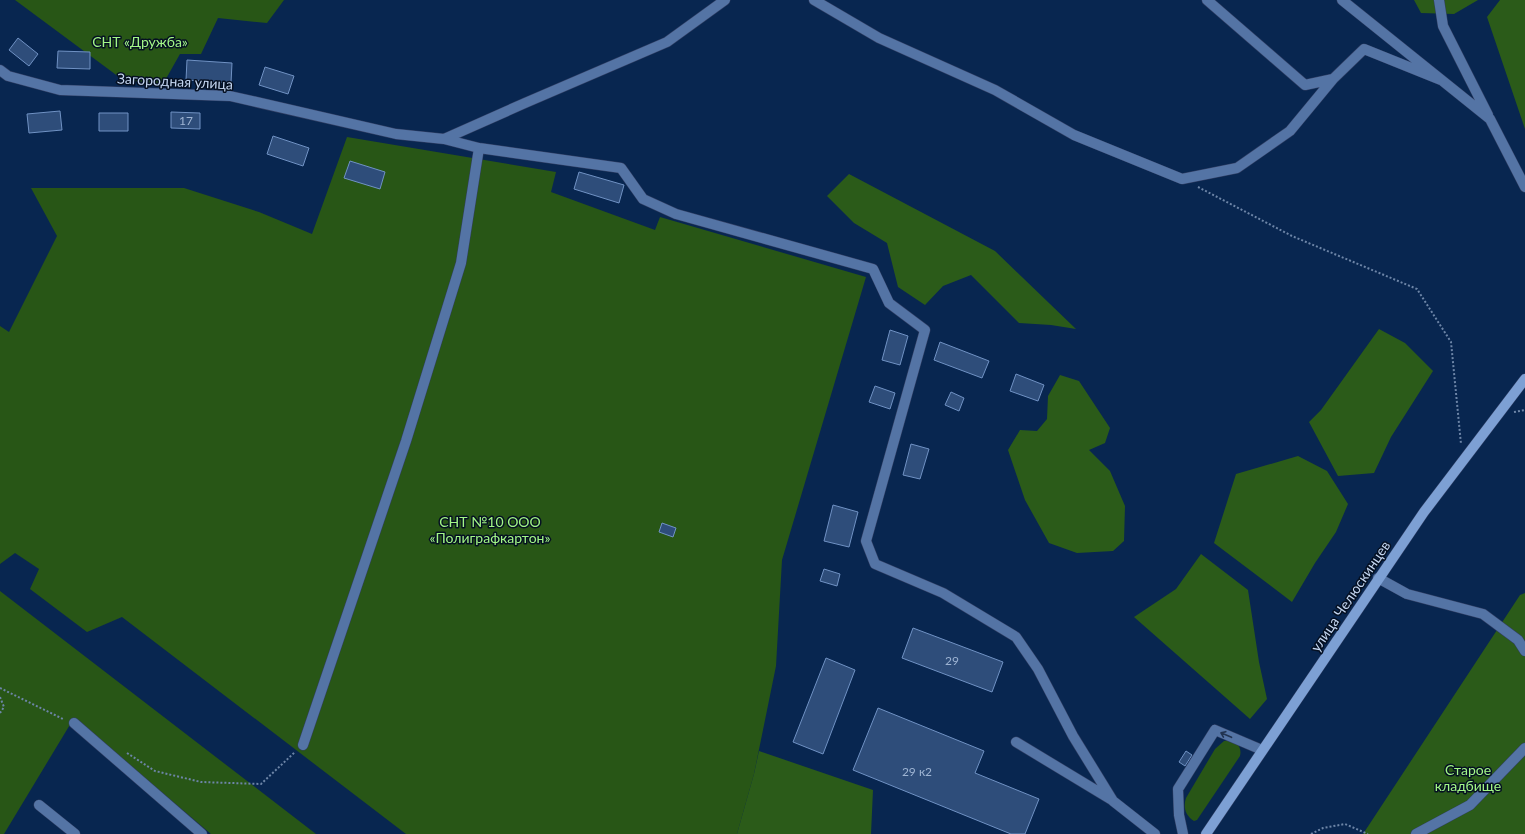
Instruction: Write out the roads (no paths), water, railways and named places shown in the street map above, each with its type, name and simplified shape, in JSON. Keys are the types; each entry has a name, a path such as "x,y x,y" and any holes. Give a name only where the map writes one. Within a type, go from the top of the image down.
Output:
{"main road":[{"name":"улица Челюскинцев","path":"1206,834 1424,512 1525,379"}],"street":[{"path":"444,139 667,42 725,0"},
{"path":"814,0 879,38 995,90 1074,135 1182,179 1237,168 1290,131 1333,78 1364,49 1441,80"},
{"path":"1207,0 1306,85 1333,78"},
{"path":"1342,0 1490,119"},
{"path":"1440,0 1443,26 1525,187"},
{"name":"Загородная улица","path":"0,70 8,76 60,90 230,96 396,134 444,139 479,148 621,168 643,199 676,214 873,269 889,303 925,330 866,541 875,564 943,593 1016,637 1038,670 1073,736 1113,801"},
{"path":"303,745 406,441 461,263 479,148"},
{"path":"1378,578 1407,594 1483,614 1518,640 1525,651"},
{"path":"74,723 202,834"},
{"path":"1183,834 1179,815 1178,789 1215,730 1262,750"},
{"path":"1016,742 1113,801 1155,834"},
{"path":"1416,834 1470,805 1525,748"},
{"path":"39,805 75,834"}],"park label":[{"name":"СНТ «Дружба»","path":"140,41"},
{"name":"СНТ №10 ООО «Полиграфкартон»","path":"490,530"},
{"name":"Старое кладбище","path":"1468,778"}]}
